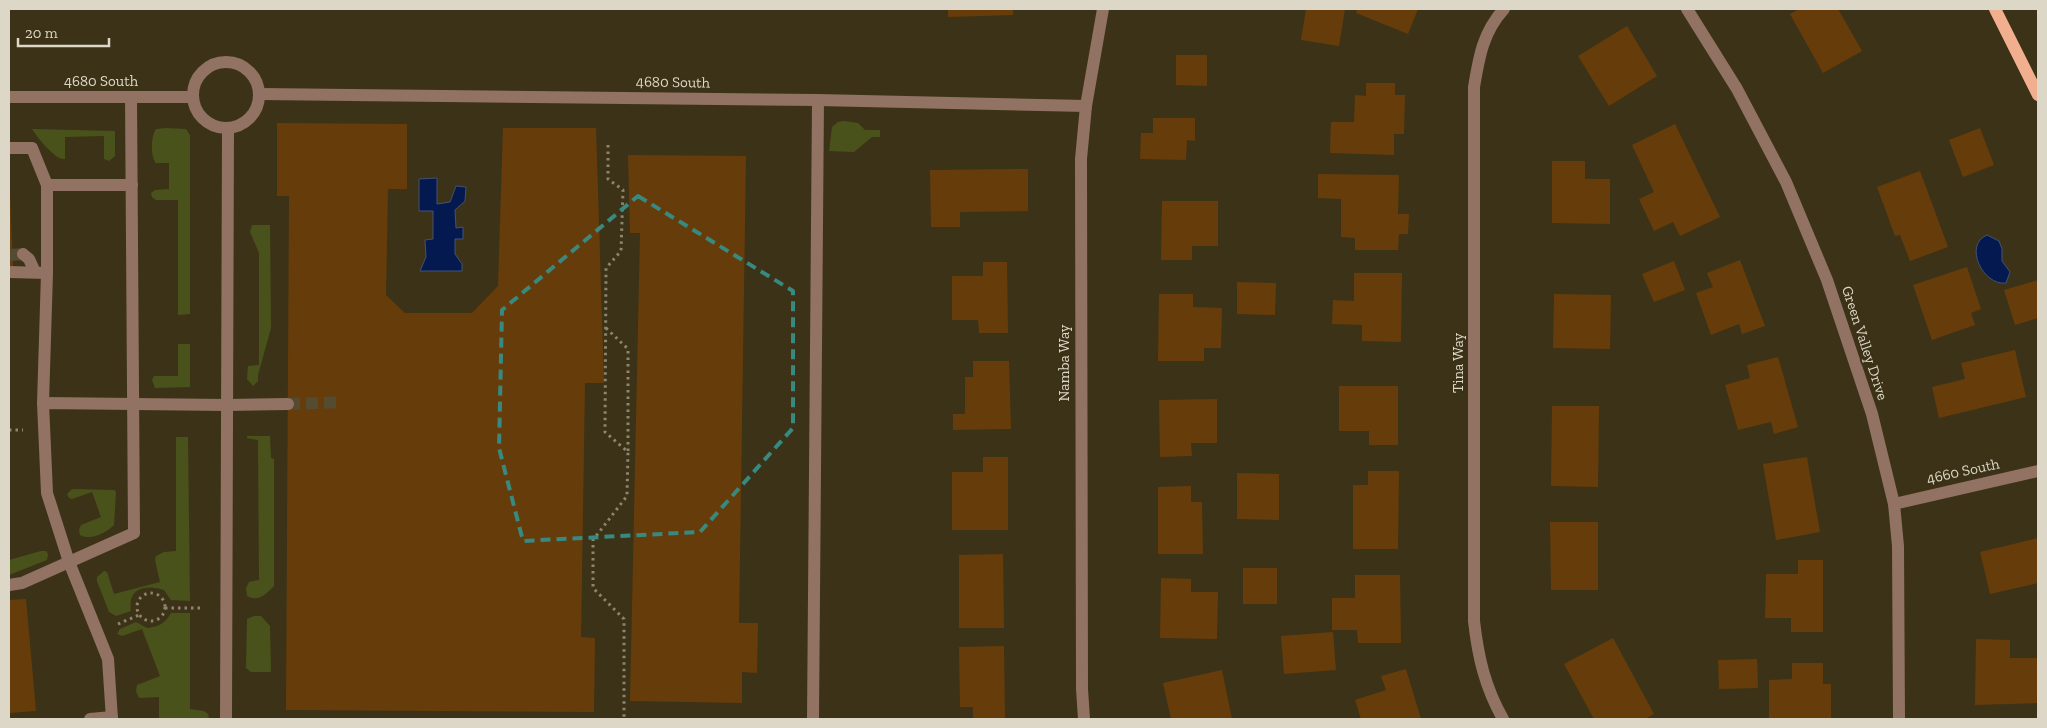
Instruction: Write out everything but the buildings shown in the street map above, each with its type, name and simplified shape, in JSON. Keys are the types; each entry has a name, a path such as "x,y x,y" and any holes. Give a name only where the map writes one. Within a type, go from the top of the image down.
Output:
{"main road":[{"path":"1995,9 2038,95"},
{"path":"2021,58 2038,76"}],"street":[{"name":"Namba Way","path":"1084,719 1082,689 1080,460 1081,159 1086,106 1103,9"},
{"name":"Tina Way","path":"1503,719 1496,707 1478,659 1474,621 1474,86 1480,50 1494,19 1504,9"},
{"name":"Green Valley Drive","path":"1687,9 1737,89 1781,174 1827,280 1872,414 1894,504 1898,546 1899,719"},
{"path":"219,62 231,62 242,65 251,72 257,82 260,94 256,108 247,121 238,126 228,128 208,123 200,116 193,97 194,84 200,74 208,66 219,62"},
{"name":"4680 South","path":"260,94 818,100 1086,106"},
{"name":"4680 South","path":"9,97 193,97"},
{"path":"9,585 22,583 134,533 131,97"},
{"path":"813,719 818,100"},
{"path":"226,719 228,128"},
{"path":"9,148 32,148 47,185 41,272 43,403 47,493 69,562 108,659 112,718 90,719"},
{"path":"47,185 132,185"},
{"path":"23,254 41,272"},
{"path":"9,272 41,272"},
{"path":"43,403 288,404"},
{"name":"4660 South","path":"1894,504 2038,471"}],"path":[{"path":"608,145 608,179 623,190 621,251 606,268 605,432 628,452"},
{"path":"606,327 628,349 627,496 593,540 593,588 624,619 624,717"},
{"path":"9,430 29,430"},
{"path":"150,592 158,594 164,600 165,608 158,620 152,622 144,620 139,615 136,609 138,601 143,595 150,592"},
{"path":"165,608 207,608"},
{"path":"115,625 139,615"}],"highlighted area":[{"path":"638,196 793,291 793,428 700,532 523,541 499,448 502,310"}],"green space":[{"path":"838,122 858,123 865,130 880,130 880,137 872,137 854,152 829,151 832,127"},
{"path":"32,129 115,131 115,156 109,161 104,159 104,136 65,137 65,159 61,159 47,148"},
{"path":"156,129 186,129 190,135 190,314 178,315 178,200 156,200 152,197 151,193 155,190 169,189 169,163 156,163 152,151 153,136"},
{"path":"252,225 270,225 271,328 258,381 253,386 247,379 248,366 259,365 259,253 250,232"},
{"path":"178,344 190,344 190,387 155,388 152,380 154,376 178,376"},
{"path":"247,436 270,436 271,458 274,459 274,586 265,595 258,598 247,596 246,588 249,582 259,580 258,440 247,438"},
{"path":"176,437 188,437 190,601 171,600 164,590 145,588 139,590 132,597 131,611 116,616 109,612 97,577 104,571 107,572 114,594 160,582 155,560 156,556 164,552 176,551"},
{"path":"72,489 114,490 116,492 114,525 107,531 93,537 80,535 81,525 101,517 92,492 72,499 67,494"},
{"path":"46,551 48,554 47,560 9,575 9,560"},
{"path":"171,613 190,613 190,709 204,711 208,714 209,719 159,719 159,697 139,698 136,691 137,685 160,676 142,629 122,636 117,634 120,629 136,622 147,628 158,626"},
{"path":"261,616 270,626 271,672 251,672 246,668 247,619"}],"water":[{"path":"437,178 437,204 450,202 456,186 466,187 465,201 455,210 456,228 463,227 463,239 455,239 455,254 462,264 462,271 420,271 426,257 425,240 433,239 433,211 419,211 419,179"},
{"path":"1987,235 1999,241 2002,249 2002,261 2010,272 2006,283 1990,278 1979,264 1976,255 1977,247 1980,240"}],"tunnel":[{"path":"9,255 23,254"},
{"path":"288,404 342,402"}]}
